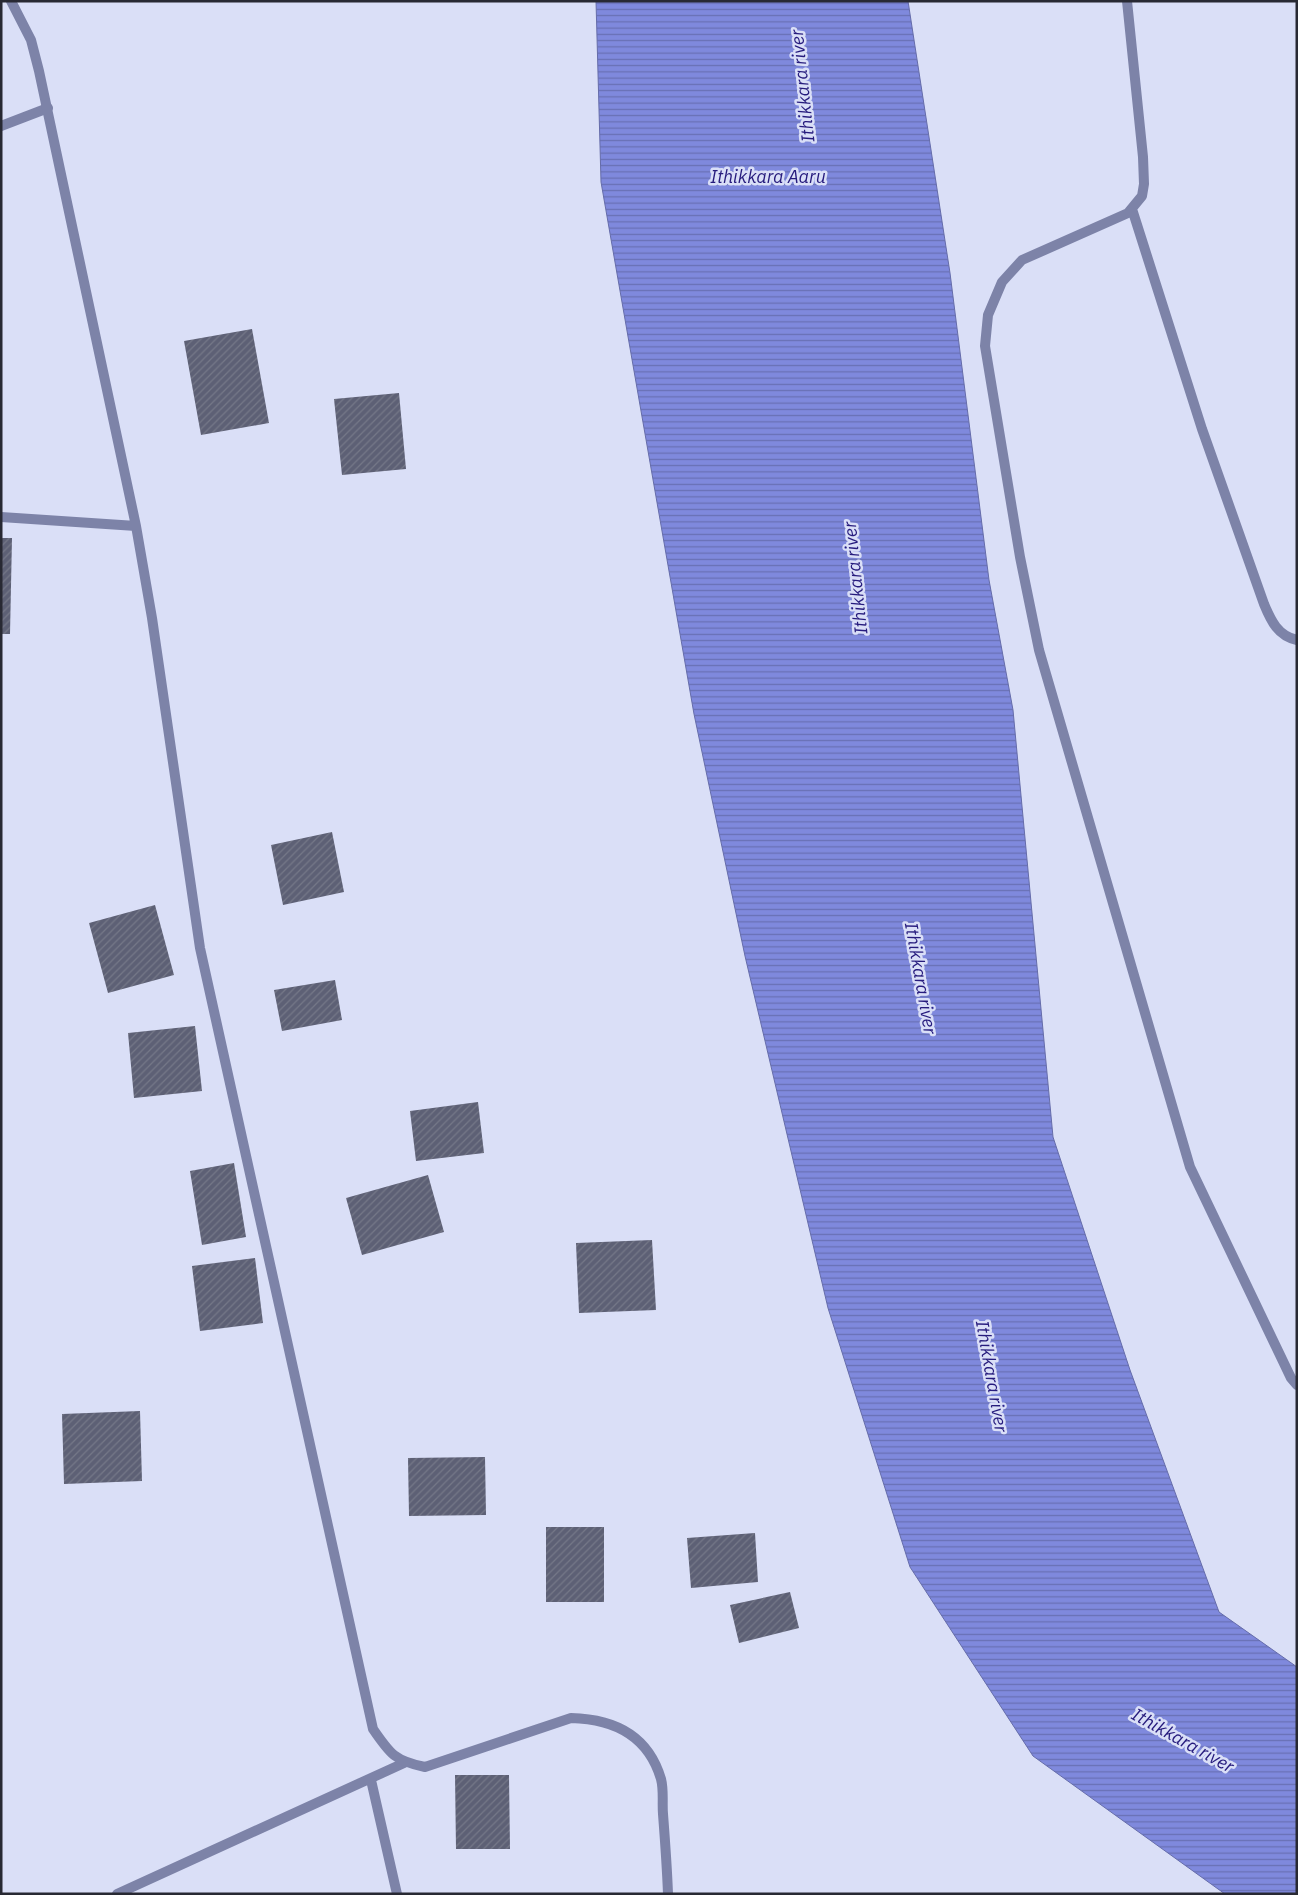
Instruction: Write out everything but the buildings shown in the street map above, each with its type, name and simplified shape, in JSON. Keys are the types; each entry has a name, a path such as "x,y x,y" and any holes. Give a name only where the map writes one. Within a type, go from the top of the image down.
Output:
{"street":[{"path":"11,1 31,40 48,108 136,526 152,618 200,948 374,1730 386,1749 404,1763 425,1767 571,1718 592,1718 612,1724 633,1735 647,1752 661,1780 668,1894"},
{"path":"1127,1 1144,184 1142,196 1132,209 1022,260 1002,282 995,298 988,315 985,346 1020,557 1039,650 1190,1167 1291,1378 1297,1384"},
{"path":"1,126 48,108"},
{"path":"1132,209 1202,429 1264,604 1277,629 1285,638 1297,640"},
{"path":"1,517 136,526"},
{"path":"117,1894 371,1780 404,1763"},
{"path":"371,1780 397,1894"}],"water":[{"name":"Ithikkara Aaru","path":"596,1 908,1 950,273 989,580 1013,710 1053,1137 1130,1370 1219,1612 1297,1667 1297,1894 1225,1894 1033,1756 910,1567 828,1308 745,956 694,714 601,182"}],"water label":[{"name":"Ithikkara river","path":"802,86"},
{"name":"Ithikkara river","path":"855,578"},
{"name":"Ithikkara river","path":"921,978"},
{"name":"Ithikkara river","path":"992,1376"},
{"name":"Ithikkara river","path":"1183,1740"}]}
